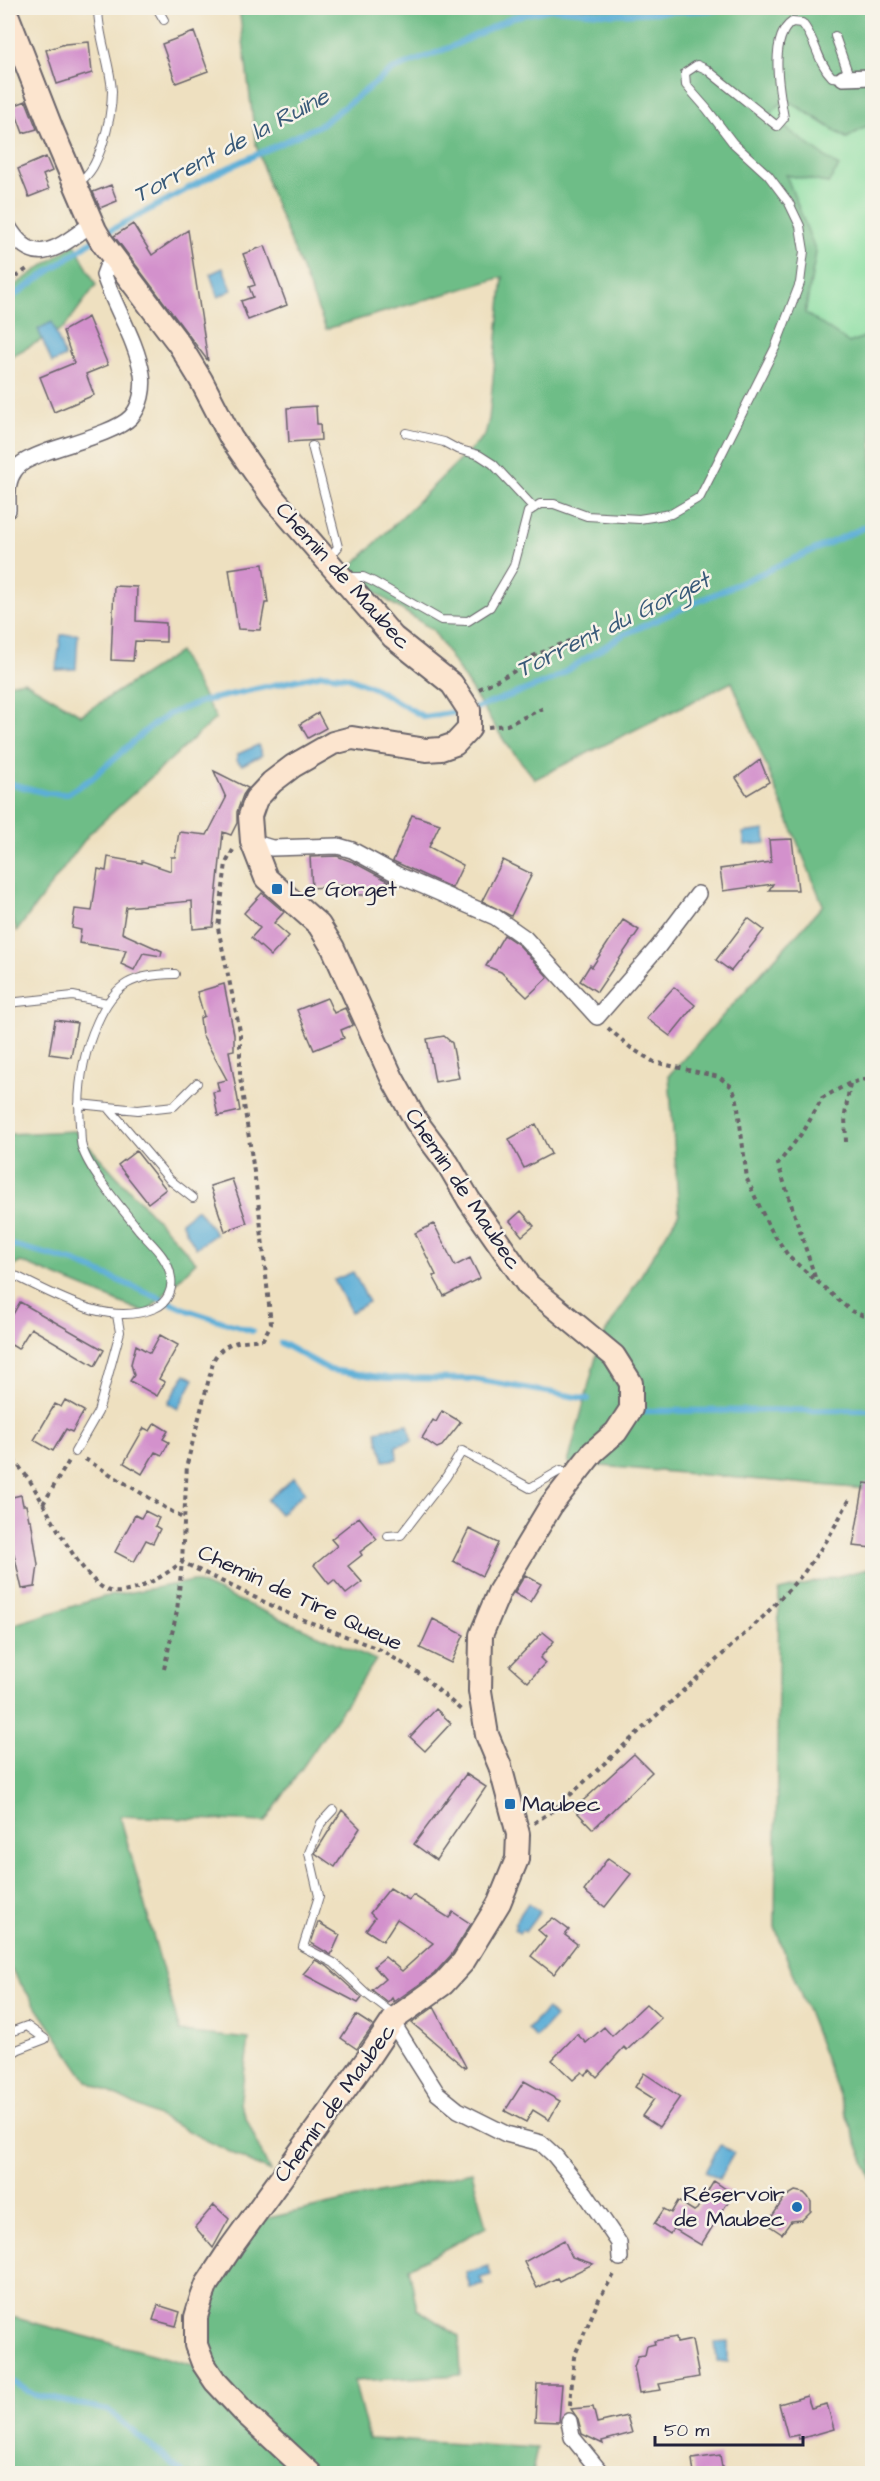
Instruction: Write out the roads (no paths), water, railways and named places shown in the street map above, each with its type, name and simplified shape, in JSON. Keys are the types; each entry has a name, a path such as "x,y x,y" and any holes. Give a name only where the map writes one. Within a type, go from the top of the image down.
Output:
{"street":[{"name":"Chemin de Maubec","path":"8,17 95,230 179,344 201,380 231,438 254,474 323,558 393,637 452,684 469,710 469,729 455,744 441,749 426,750 352,738 333,743 286,771 256,799 250,816 252,842 266,878 309,914 329,940 392,1078 411,1112 509,1258 528,1285 614,1356 631,1383 631,1409 616,1432 593,1452 573,1476 526,1545 499,1592 481,1635 480,1691 487,1736 500,1766 518,1834 517,1859 510,1880 499,1903 463,1962 443,1984 394,2019 369,2058 232,2246 207,2284 196,2317 196,2345 203,2363 215,2381 244,2412 311,2474"},
{"path":"843,78 873,78"},
{"path":"8,226 25,248 35,252 50,252 93,223"},
{"path":"8,510 8,485 16,467 39,454 116,427 131,417 138,405 142,390 142,374 133,341 104,275 107,267 117,261"},
{"path":"252,842 273,848 338,846 352,850 398,875 495,917 525,938 597,1017 658,947 698,894"},
{"path":"394,2019 396,2028 437,2093 458,2110 506,2134 541,2143 555,2156 585,2193 619,2243 620,2258"},
{"path":"569,2421 572,2437 602,2474"}],"lane":[{"path":"76,185 90,174 98,157 112,106 112,88 101,39 98,8"},
{"path":"157,8 164,20"},
{"path":"341,578 363,577 441,620 468,621 490,607 514,566 528,512 540,504 554,504 587,516 639,519 671,514 700,497 775,348 800,283 804,251 800,226 789,203 768,175 733,143 686,85 685,73 697,65 706,69 777,126 784,118 776,72 780,42 786,26 792,22 802,23 810,32 823,68 832,77 843,78 847,70 834,36"},
{"path":"406,433 444,442 457,449 479,455 494,464 534,508"},
{"path":"312,446 338,547 333,553 323,558"},
{"path":"8,1275 18,1277 95,1310 117,1315 141,1313 160,1306 170,1294 171,1278 165,1259 103,1185 82,1148 79,1104 80,1072 94,1028 115,992 146,975 175,974"},
{"path":"8,1003 73,996 107,1003"},
{"path":"79,1104 138,1110 174,1106 197,1083"},
{"path":"108,1107 170,1180 193,1198"},
{"path":"75,1452 98,1412 120,1332 117,1315"},
{"path":"388,1536 401,1535 446,1477 462,1451 530,1488 561,1470 573,1476"},
{"path":"333,1810 321,1823 309,1853 319,1896 303,1947 334,1963 389,2011 394,2019"},
{"path":"8,2033 27,2026 45,2039 8,2056"}],"water":[{"path":"223,268 232,290 218,297 210,274"},
{"path":"52,322 65,357 52,363 38,329"},
{"path":"78,634 76,669 56,670 61,635"},
{"path":"258,745 262,755 242,765 236,760 238,754"},
{"path":"765,830 766,843 745,845 743,833"},
{"path":"197,1209 216,1234 196,1248 181,1222"},
{"path":"353,1272 369,1302 351,1312 334,1280"},
{"path":"185,1374 194,1379 178,1409 168,1403"},
{"path":"408,1424 412,1441 396,1446 397,1459 384,1461 376,1431"},
{"path":"294,1477 305,1492 280,1514 267,1500"},
{"path":"528,1903 540,1912 525,1932 522,1930 519,1933 514,1929 516,1926 514,1924"},
{"path":"547,2009 555,2017 536,2038 528,2029"},
{"path":"720,2145 734,2153 719,2179 705,2172"},
{"path":"488,2266 491,2275 480,2278 483,2285 470,2288 466,2273"},
{"path":"728,2341 728,2362 717,2361 715,2342"}],"waterway":[{"name":"Torrent de la Ruine","path":"104,234 213,175 322,124 392,70 451,47 513,17 552,9 612,14 724,8"},
{"name":"Torrent de la Ruine","path":"8,300 95,239"},
{"name":"Torrent du Gorget","path":"474,709 552,680 623,635 872,524"},
{"name":"Torrent du Gorget","path":"8,783 46,793 66,794 91,779 150,727 169,714 203,701 323,674 348,677 374,688 424,717 464,711"},
{"path":"8,1244 75,1262 190,1311 252,1331"},
{"path":"281,1343 330,1370 387,1378 473,1379 588,1399"},
{"path":"644,1411 872,1410"},
{"path":"8,2379 34,2395 108,2410 184,2474"}],"place":[{"name":"Le Gorget","path":"277,889"},
{"name":"Maubec","path":"510,1804"},
{"name":"Réservoir de Maubec","path":"797,2207"}]}
